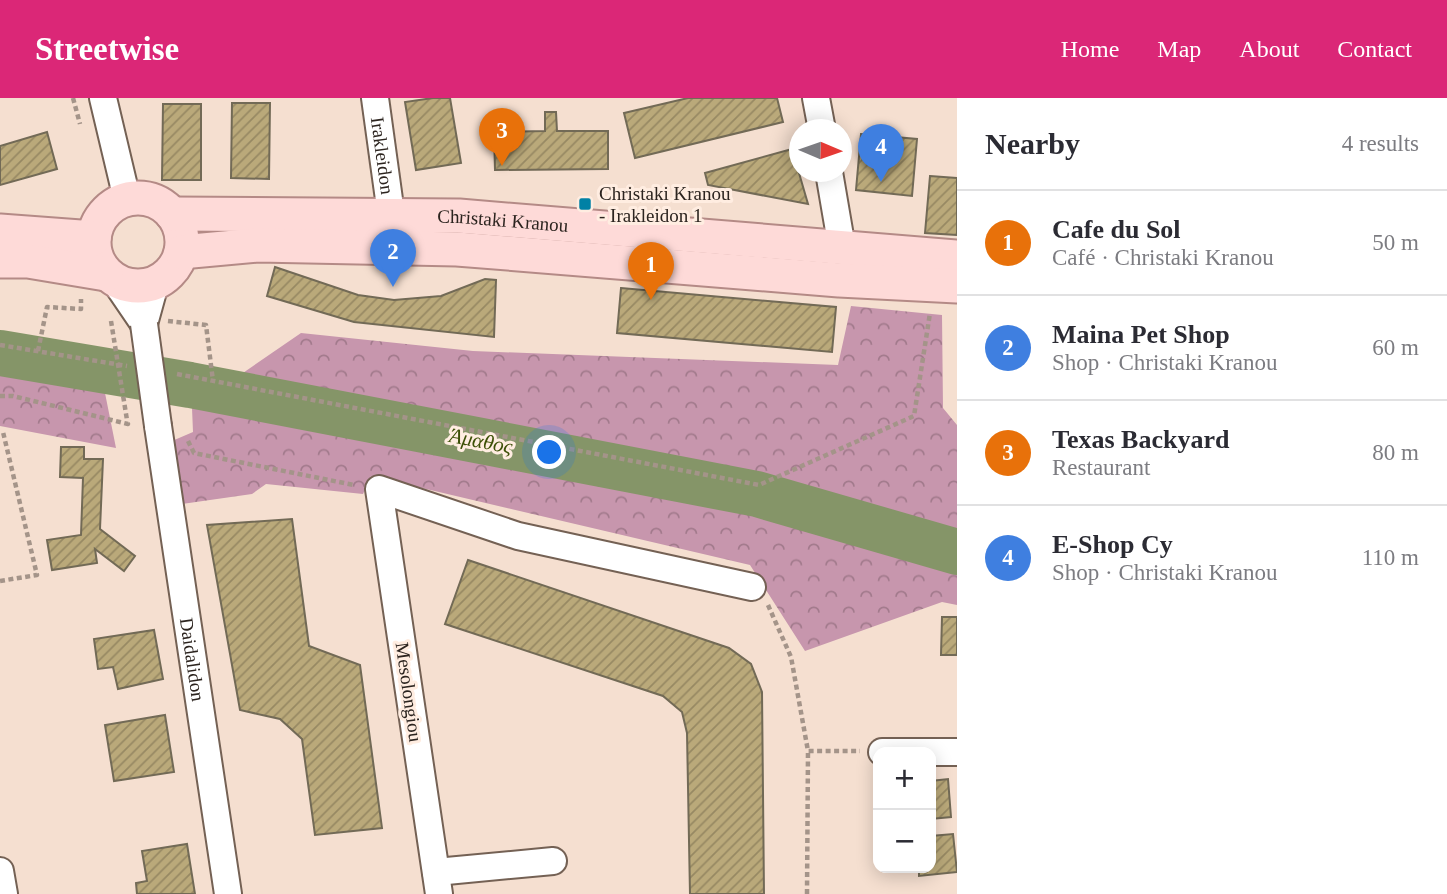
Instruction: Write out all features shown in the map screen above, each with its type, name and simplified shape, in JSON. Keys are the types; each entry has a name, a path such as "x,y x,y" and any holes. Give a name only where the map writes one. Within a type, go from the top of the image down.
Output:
{"main road":[{"path":"0,261 28,261 110,277 129,286 155,284 175,267 181,252 180,229 172,214 160,203 149,199 127,199 113,205 104,214 94,238 99,263 110,277"},
{"name":"Christaki Kranou","path":"172,214 459,216 957,257"},
{"path":"0,231 58,233 94,238"},
{"name":"Christaki Kranou","path":"181,252 258,245 457,249 839,280 945,293"}],"street":[{"path":"103,98 127,199"},
{"name":"Irakleidon","path":"375,98 391,214"},
{"path":"816,98 820,119"},
{"path":"831,182 842,248"},
{"path":"110,277 144,324"},
{"path":"144,324 155,284"},
{"name":"Daidalidon","path":"144,324 228,894"},
{"path":"379,489 518,536 752,587"},
{"name":"Mesolongiou","path":"379,489 438,883"},
{"path":"936,752 957,752"},
{"path":"438,883 553,861"},
{"path":"0,871 4,894"}],"path":[{"path":"174,374 759,485 914,416 945,293"},
{"path":"38,351 47,307 81,309"},
{"path":"0,396 13,396 128,424 111,321"},
{"path":"181,324 206,325 212,381"},
{"path":"0,345 135,367"},
{"path":"0,582 37,575 4,432"},
{"path":"184,436 194,453 379,489"},
{"path":"752,587 772,610 791,657 808,751 807,894"},
{"path":"808,751 873,752"}],"green space":[{"path":"851,306 942,315 943,408 957,425 957,605 942,602 805,651 750,565 371,476 363,494 266,484 252,494 182,504 172,441 193,432 192,408 301,333 473,351 838,365"},
{"path":"0,371 105,393 116,448 0,426"}],"building":[{"path":"450,98 461,163 416,170 405,102"},
{"path":"688,98 777,98 783,122 635,158 624,113"},
{"path":"232,103 270,103 269,179 231,178"},
{"path":"163,104 201,104 201,180 162,180"},
{"path":"545,112 556,112 557,131 608,131 608,169 495,170 494,132 545,131"},
{"path":"47,132 57,169 0,185 0,146"},
{"path":"861,134 917,139 912,196 856,190"},
{"path":"789,150 789,182 802,182 808,204 708,185 705,173"},
{"path":"930,176 957,178 957,235 925,233"},
{"path":"275,267 358,295 394,300 441,296 485,279 496,280 494,337 354,322 267,296"},
{"path":"621,288 836,307 832,352 617,333"},
{"path":"61,447 84,447 84,459 103,459 100,529 135,556 124,571 95,549 97,563 52,570 47,540 81,535 83,478 60,477"},
{"path":"292,519 309,646 360,665 382,828 315,835 302,739 280,719 240,710 207,525"},
{"path":"468,560 729,648 751,664 762,692 764,894 690,894 687,733 682,712 663,696 445,624"},
{"path":"942,617 957,617 957,655 941,655"},
{"path":"154,630 163,679 118,689 113,667 98,669 94,639"},
{"path":"165,715 174,772 114,781 105,725"},
{"path":"948,779 951,817 936,818 936,780"},
{"path":"953,834 957,872 919,876 919,873 936,873 936,836"},
{"path":"187,844 195,894 137,894 136,883 147,881 142,851"}],"waterway":[{"name":"Άμαθος","path":"0,353 190,385 757,494 957,552"}],"place":[{"name":"Texas Backyard","path":"502,166"},
{"name":"E-Shop Cy","path":"881,182"},
{"name":"Christaki Kranou - Irakleidon 1","path":"585,204"},
{"name":"Maina Pet Shop","path":"393,287"},
{"name":"Cafe du Sol","path":"651,300"}]}
